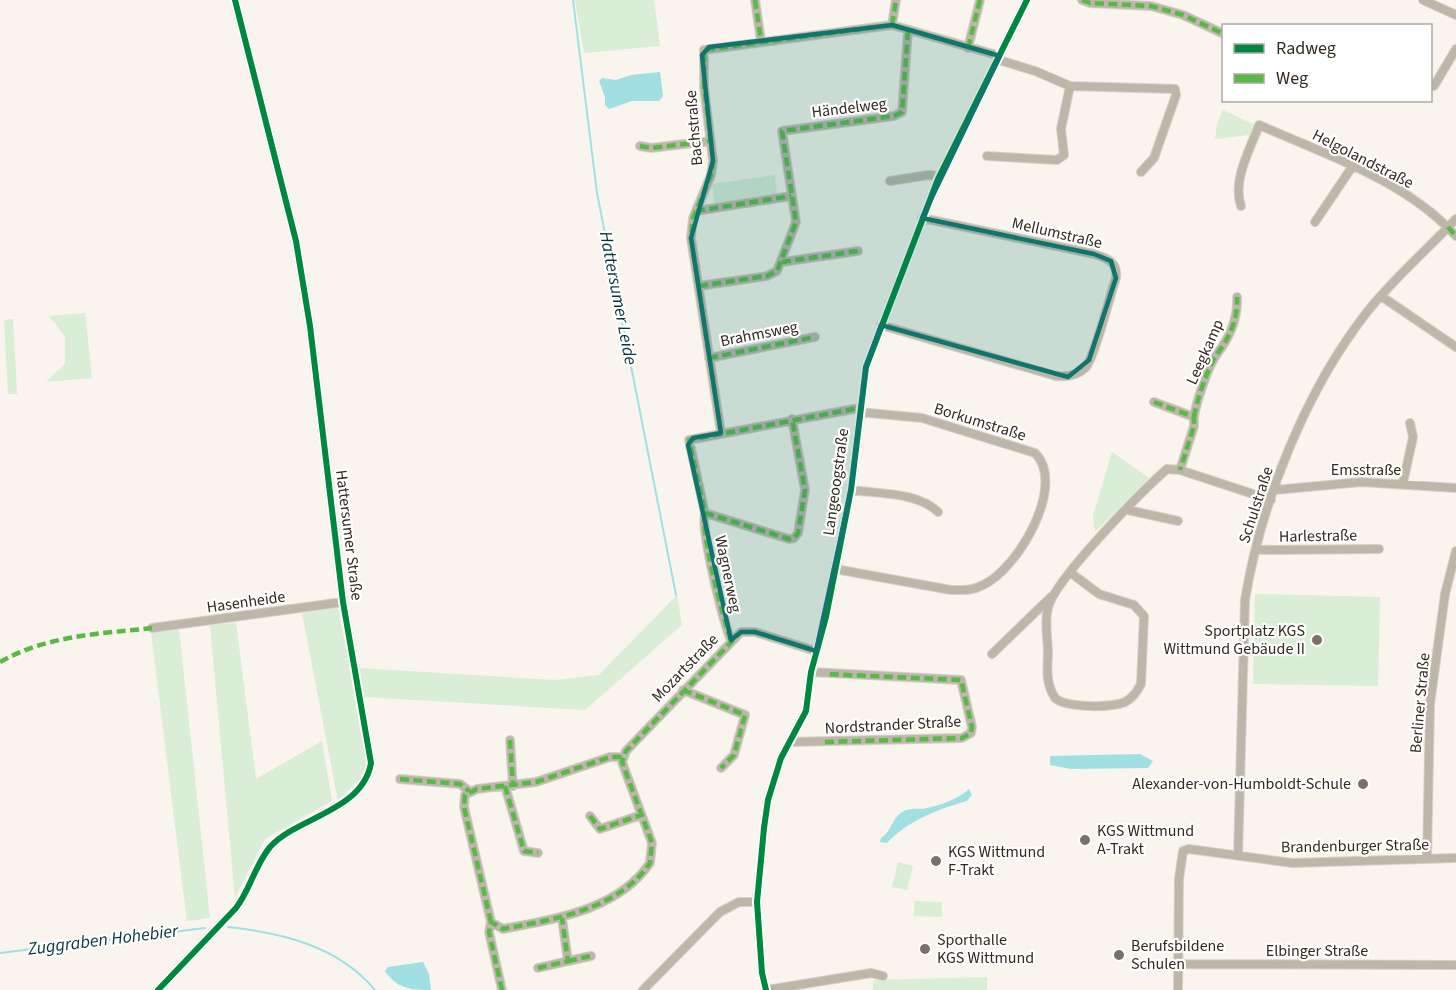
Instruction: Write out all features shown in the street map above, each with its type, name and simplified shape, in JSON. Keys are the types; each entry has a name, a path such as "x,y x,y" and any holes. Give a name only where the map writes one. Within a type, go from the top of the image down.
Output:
{"street":[{"name":"Hattersumer Straße","path":"158,990 246,896 271,847 340,805 369,772 370,754 343,602 310,326 296,241 235,0"},
{"path":"755,0 761,41"},
{"path":"892,25 896,0"},
{"path":"969,48 980,0"},
{"name":"Langeoogstraße","path":"766,990 762,973 757,902 759,862 768,800 781,758 806,711 811,672 851,490 866,367 939,176 1028,0"},
{"path":"1082,0 1090,3 1153,3 1222,33"},
{"path":"1423,0 1456,15"},
{"name":"Bachstraße","path":"722,433 691,238 696,212 711,175 704,87 704,50 892,25 999,58"},
{"name":"Händelweg","path":"782,262 796,222 782,131 894,116 902,112 908,30"},
{"path":"1434,86 1456,49"},
{"path":"999,58 1070,86 1165,86 1175,89 1176,95 1154,158 1141,172"},
{"path":"987,156 1057,160 1064,155 1061,129 1070,86"},
{"name":"Helgolandstraße","path":"1241,206 1237,195 1239,183 1259,125 1393,186 1448,227 1456,236"},
{"path":"640,146 651,148 710,141"},
{"path":"1315,222 1352,166"},
{"path":"890,181 928,175 939,176"},
{"path":"696,212 791,196"},
{"name":"Mellumstraße","path":"881,325 1056,376 1068,377 1078,372 1089,360 1116,278 1116,269 1111,261 1094,254 922,218"},
{"name":"Schulstraße","path":"1238,856 1245,600 1256,550 1271,500 1296,434 1348,338 1381,296 1456,219"},
{"path":"699,286 773,274 782,262 858,251"},
{"path":"1381,296 1456,347"},
{"name":"Leegkamp","path":"1180,470 1194,417 1216,355 1225,346 1238,312 1237,297"},
{"name":"Brahmsweg","path":"709,358 814,337"},
{"path":"1154,402 1194,417"},
{"path":"722,433 792,419 859,410"},
{"name":"Borkumstraße","path":"835,569 951,590 969,591 985,585 1003,570 1026,543 1047,481 1043,461 1035,453 922,418 859,410"},
{"name":"Wagnerweg","path":"705,513 789,539 794,538 798,533 805,490 792,419"},
{"path":"1403,483 1413,437 1410,423"},
{"name":"Wagnerweg","path":"722,433 689,440 705,513 703,519 707,542 731,640"},
{"path":"992,654 1053,596 1093,545 1167,470 1180,470 1271,500"},
{"name":"Emsstraße","path":"1275,490 1338,483 1403,483 1456,488"},
{"path":"851,490 929,503 938,512"},
{"path":"1128,510 1178,521"},
{"name":"Harlestraße","path":"1256,550 1379,549"},
{"name":"Berliner Straße","path":"1427,859 1429,735 1434,664 1456,551"},
{"path":"1053,596 1048,609 1047,676 1054,699 1069,706 1114,705 1132,698 1141,684 1144,616 1134,605 1099,594 1071,573"},
{"name":"Hasenheide","path":"152,627 343,602"},
{"name":"Mozartstraße","path":"622,757 683,690 741,632 755,632 816,651"},
{"name":"Nordstrander Straße","path":"790,742 962,738 971,733 972,727 961,680 811,672"},
{"path":"683,690 745,715 734,755 722,768"},
{"path":"510,740 509,786 524,851 538,853"},
{"path":"491,922 503,929 575,915 619,892 645,870 652,855 652,843 622,757 610,758 536,782 469,791 465,795 464,807 491,922 489,932 502,990"},
{"path":"400,778 460,784 469,791"},
{"path":"590,816 600,829 641,815"},
{"name":"Brandenburger Straße","path":"1178,964 1179,879 1183,851 1189,849 1306,863 1456,858"},
{"path":"643,990 720,912 739,902 757,902"},
{"path":"562,918 568,961"},
{"path":"538,968 591,956"},
{"path":"1178,964 1178,990"},
{"name":"Elbinger Straße","path":"1178,964 1456,965"},
{"path":"766,990 871,973 883,976"}],"highlighted area":[{"path":"892,25 1000,56 922,218 1094,254 1111,261 1116,278 1089,360 1068,377 881,325 866,367 851,490 816,651 755,632 741,632 731,640 688,445 693,438 721,433 691,238 713,161 702,55 709,47"}],"green space":[{"path":"575,0 654,0 660,46 584,53"},
{"path":"1223,110 1253,124 1250,135 1215,139 1217,124"},
{"path":"775,175 777,194 715,203 712,184"},
{"path":"85,313 92,378 46,382 65,364 65,336 49,316"},
{"path":"13,319 17,394 8,394 4,320"},
{"path":"1112,452 1149,478 1095,532 1093,516"},
{"name":"Sportplatz KGS Wittmund Gebäude II","path":"1255,594 1380,597 1378,686 1253,684"},
{"path":"677,595 682,625 585,710 364,697 359,668 554,680 599,675"},
{"path":"338,607 367,762 360,779 338,801 302,613"},
{"path":"236,623 256,779 322,741 332,801 265,839 235,898 210,625"},
{"path":"179,629 210,918 187,921 151,632"},
{"path":"898,862 913,866 907,890 892,887"},
{"path":"914,901 942,902 942,917 914,916"},
{"path":"987,977 987,990 873,990 873,980"}],"water":[{"path":"660,72 663,96 659,101 632,101 609,109 605,105 605,97 599,81 602,78 616,80 631,75"},
{"path":"1140,754 1153,761 1148,768 1071,769 1050,765 1050,756"},
{"path":"969,789 972,795 967,801 914,822 887,843 880,842 897,817 904,811 943,803"},
{"path":"423,962 429,974 431,990 417,990 400,985 385,971 388,967"}],"waterway":[{"name":"Hattersumer Leide","path":"573,0 597,193 676,595"},
{"name":"Zuggraben Hohebier","path":"228,927 289,938 327,952 344,962 375,990"},
{"name":"Zuggraben Hohebier","path":"0,953 205,928"}],"marked path":[{"path":"755,0 761,41"},
{"path":"892,25 896,0"},
{"path":"968,48 980,0"},
{"path":"1082,0 1090,3 1151,6 1183,15 1222,33"},
{"path":"721,433 691,238 693,218 711,175 713,161 704,87 704,50 892,25 1000,56"},
{"path":"699,286 767,276 777,271 796,222 782,131 894,116 902,112 908,31"},
{"path":"640,146 651,148 710,141"},
{"path":"696,211 791,196"},
{"path":"1448,227 1456,236"},
{"path":"782,262 858,251"},
{"path":"1194,417 1210,367 1232,327 1237,297"},
{"path":"709,358 815,337"},
{"path":"1154,402 1194,417 1194,426 1180,470"},
{"path":"731,640 713,575 704,522 705,513 689,440 859,408"},
{"path":"705,513 789,539 794,538 798,533 805,490 792,419"},
{"path":"0,662 18,653 55,641 93,634 152,628"},
{"path":"502,990 489,932 491,922 503,929 584,910 621,892 637,879 650,863 652,843 622,762 626,751 741,632 755,632 816,651"},
{"path":"825,742 962,738 971,733 972,727 961,680 826,674"},
{"path":"683,690 745,715 734,755 721,768"},
{"path":"510,740 513,786"},
{"path":"491,922 464,807 465,795 477,789 536,782 610,757 622,757"},
{"path":"400,779 460,784 469,791"},
{"path":"505,786 524,851 538,853"},
{"path":"590,816 600,829 641,815"},
{"path":"538,968 568,961 562,918"},
{"path":"568,961 591,956"}],"cycle path":[{"path":"158,990 236,908 270,847 296,828 343,803 356,792 365,779 371,763 343,602 310,326 296,241 235,0"},
{"path":"766,990 762,973 757,902 768,800 781,758 806,711 811,672 826,617 851,490 866,367 938,179 1027,0"}],"place":[{"name":"Sportplatz KGS Wittmund Gebäude II","path":"1317,640"},
{"name":"Alexander-von-Humboldt-Schule","path":"1363,784"},
{"name":"KGS Wittmund A-Trakt","path":"1085,840"},
{"name":"KGS Wittmund F-Trakt","path":"936,861"},
{"name":"Sporthalle KGS Wittmund","path":"925,949"},
{"name":"Berufsbildene Schulen","path":"1119,955"}]}
